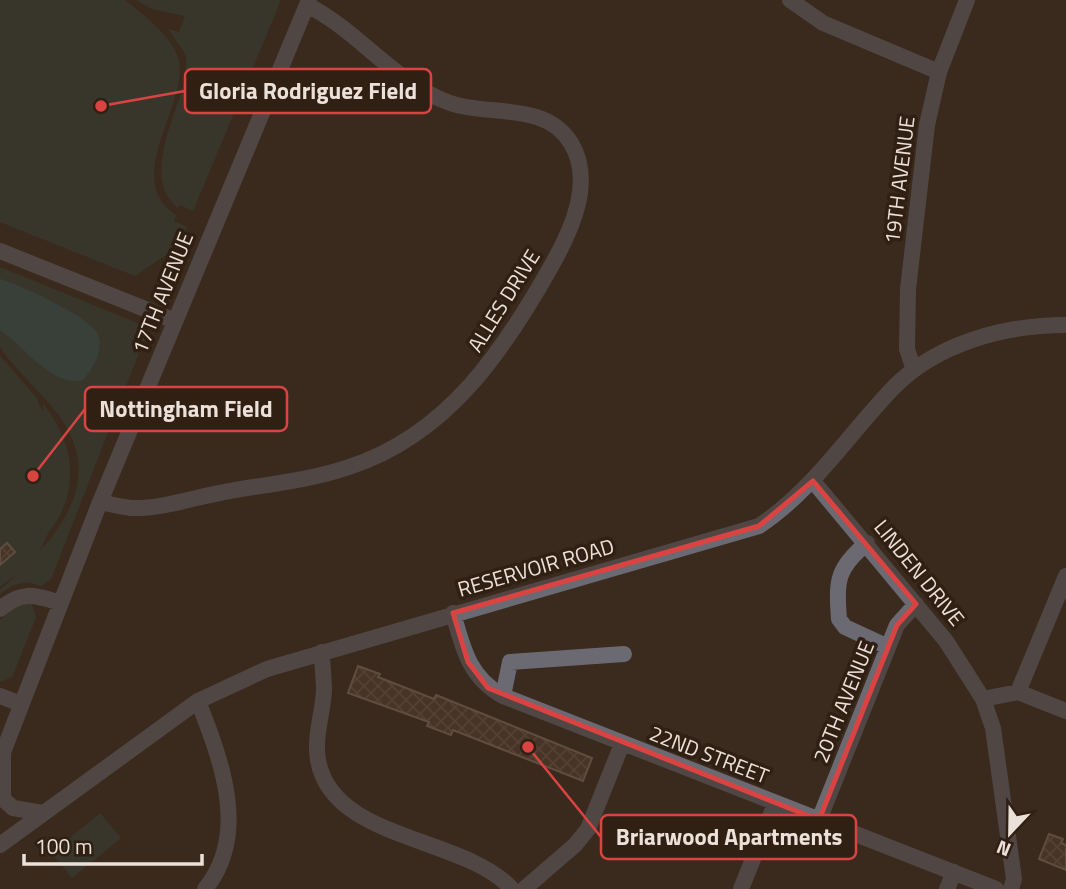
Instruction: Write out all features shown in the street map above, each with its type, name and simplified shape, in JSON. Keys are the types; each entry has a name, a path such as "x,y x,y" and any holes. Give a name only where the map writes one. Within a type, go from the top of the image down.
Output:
{"street":[{"path":"790,0 823,23 939,72"},
{"name":"19TH AVENUE","path":"914,370 907,349 908,289 927,125 939,72 967,0"},
{"name":"ALLES DRIVE","path":"100,502 131,508 172,503 348,468 383,453 442,415 500,351 562,247 577,207 581,186 580,165 572,144 562,131 527,113 454,104 407,82 308,3"},
{"name":"17TH AVENUE","path":"1,756 100,502 308,3"},
{"path":"0,251 175,321"},
{"name":"RESERVOIR ROAD","path":"2,841 198,701 267,669 759,526 813,481 886,397 914,370 962,344 989,335 1017,328 1066,325"},
{"name":"LINDEN DRIVE","path":"813,481 867,543 965,666 983,699 993,728 1014,879 1011,889"},
{"path":"867,543 846,560 841,569 838,619 845,627 888,647"},
{"path":"1018,692 1066,576"},
{"path":"0,609 21,594 32,594 61,603"},
{"name":"20TH AVENUE","path":"819,820 897,625 916,604"},
{"name":"22ND STREET","path":"453,613 472,671 488,688 503,696 996,889"},
{"path":"322,652 324,690 317,734 318,761 337,798 362,816 487,867 512,889"},
{"path":"503,696 510,662 624,654"},
{"path":"983,699 1018,692 1066,711"},
{"path":"0,696 21,704"},
{"path":"198,701 217,754 228,801 226,847 214,879 205,889"},
{"path":"524,889 575,845 588,829 622,744"},
{"path":"1,756 3,799 13,808 43,813"},
{"path":"741,889 775,804"},
{"path":"947,889 954,872"}],"highlighted area":[{"path":"813,481 916,604 897,625 819,820 488,688 468,662 453,613 759,526"}],"green space":[{"path":"0,0 125,0 157,27 176,52 179,79 155,162 155,182 161,200 176,215 174,221 187,227 179,246 135,276 0,222"},
{"path":"136,0 281,0 193,211 180,205 178,208 167,195 162,179 165,143 186,73 186,55 168,29 179,32 185,16 152,9"},
{"path":"0,267 144,326 147,332 51,579 41,586 30,583 14,585 0,594 0,590 39,552 69,509 77,485 78,461 70,435 53,408 0,347"},
{"path":"0,356 36,397 43,412 43,404 54,419 67,451 70,484 59,516 39,553 0,587"},
{"path":"20,602 31,602 36,617 12,677 0,682 0,620"},
{"path":"100,813 121,838 72,878 52,853"}],"water":[{"path":"0,279 54,302 93,328 98,335 99,353 83,380 72,381 50,372 0,330"}],"building":[{"path":"7,543 15,552 0,565 0,549"},
{"path":"358,666 380,674 378,677 434,699 436,695 592,758 583,781 453,730 451,735 427,726 429,722 348,693"},
{"path":"1049,834 1063,839 1061,843 1066,845 1066,870 1039,859"}],"place":[{"name":"Gloria Rodriguez Field","path":"101,106"},
{"name":"Nottingham Field","path":"33,476"},
{"name":"Briarwood Apartments","path":"528,747"}]}
